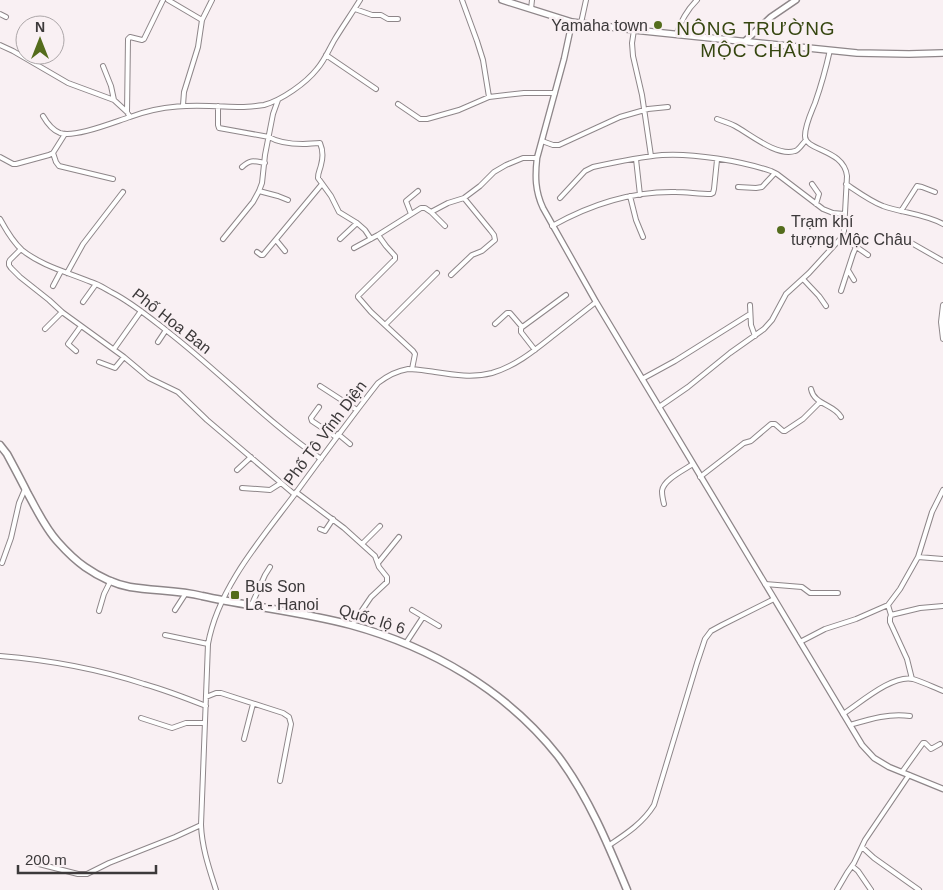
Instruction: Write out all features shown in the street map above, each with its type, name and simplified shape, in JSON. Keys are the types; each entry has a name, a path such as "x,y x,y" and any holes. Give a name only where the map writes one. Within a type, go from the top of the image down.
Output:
{"highway":[{"name":"Quốc lộ 6","path":"0,445 7,454 44,524 57,542 94,573 128,587 186,593 352,625 406,643 448,663 486,687 532,727 570,774 586,800 627,890"}],"main road":[{"path":"502,0 572,22 676,35 857,53 909,54 943,52"},
{"path":"744,42 771,17 796,0"}],"street":[{"path":"127,112 128,39 130,37 142,40 144,38 163,0"},
{"path":"168,0 202,20"},
{"path":"183,106 184,92 198,47 202,20 212,0"},
{"path":"43,116 52,128 65,134 95,129 158,109 183,106 247,106 268,104 294,90 312,75 360,0"},
{"path":"462,0 482,55 489,97"},
{"path":"531,9 532,0"},
{"path":"582,23 586,0"},
{"path":"676,35 684,16 690,6 697,0"},
{"path":"355,9 372,15 381,15 388,19 398,19"},
{"path":"0,14 6,17"},
{"path":"572,22 537,158 536,190 540,203 596,302 862,745 874,758 889,767 943,789"},
{"path":"634,30 632,49 651,156"},
{"path":"0,45 68,83 114,100 130,117"},
{"path":"659,408 768,325 786,294 803,279 842,237 844,231 846,170 842,162 837,158 816,148 804,137 830,50"},
{"path":"326,55 376,89"},
{"path":"103,66 114,100"},
{"path":"398,104 420,119 427,119 459,110 489,97 524,93 555,93"},
{"path":"223,239 253,202 259,191 263,178 265,155 273,114 278,100"},
{"path":"268,104 273,114"},
{"path":"218,106 219,128 296,144 320,143 322,159 317,176 340,212 357,223 371,238"},
{"path":"542,141 559,145 608,122 644,110 668,107"},
{"path":"717,119 729,123 777,150 796,151 806,140"},
{"path":"0,157 16,164 53,153 65,134"},
{"path":"53,153 59,166 113,179"},
{"path":"560,198 585,171 593,166 651,156 687,156 750,165 775,173 828,212 844,214"},
{"path":"431,212 448,203 464,198 494,172 506,165 523,158 537,158"},
{"path":"636,159 640,195"},
{"path":"552,226 597,204 618,198 677,192 711,194 714,190 717,160"},
{"path":"242,167 251,161 265,163"},
{"path":"738,187 762,187 775,173"},
{"path":"256,252 263,256 322,184"},
{"path":"812,184 819,194 816,204"},
{"path":"846,184 876,203 943,224"},
{"path":"900,211 917,186 922,186 935,192"},
{"path":"259,191 288,200"},
{"path":"411,214 406,200 418,191"},
{"path":"67,273 82,244 123,192"},
{"path":"630,196 636,220 643,237"},
{"path":"451,276 472,255 482,251 495,240 494,235 464,198"},
{"path":"354,248 421,208 431,212 445,226"},
{"name":"Phố Hoa Ban","path":"0,220 21,249 61,271 114,293 141,311 198,356 307,450 321,459"},
{"path":"340,239 357,223"},
{"path":"378,235 395,256 395,259 358,297 371,312 413,350 412,369"},
{"path":"842,237 868,256"},
{"path":"901,237 943,261"},
{"path":"276,240 285,251"},
{"path":"841,291 856,247"},
{"path":"21,249 10,260 9,266 20,277 62,312 114,349 149,378 178,392 207,420 280,483 333,519 374,556 387,577 387,582 371,597 352,625"},
{"path":"848,270 854,280"},
{"path":"53,286 61,271"},
{"path":"385,325 437,273"},
{"path":"803,279 826,306"},
{"path":"82,302 96,284"},
{"path":"535,350 520,330 566,295"},
{"name":"Phố Tô Vĩnh Diện","path":"216,890 206,860 201,825 208,644 212,626 222,601 238,573 337,436 384,378 395,372 412,369 456,375 483,375 506,368 535,350 596,302"},
{"path":"750,305 751,325 755,336"},
{"path":"943,305 941,322 943,339"},
{"path":"114,349 141,311"},
{"path":"45,329 62,312"},
{"path":"495,324 507,313 510,313 522,327"},
{"path":"642,379 675,361 750,314"},
{"path":"76,351 68,344 81,326"},
{"path":"158,342 166,330"},
{"path":"98,362 115,368 124,357"},
{"path":"320,386 357,410"},
{"path":"811,389 813,395 820,402 839,413 841,417"},
{"path":"700,477 744,443 751,441 771,424 774,424 783,432 788,430 820,402"},
{"path":"319,407 311,418 319,426 350,444"},
{"path":"237,470 251,457"},
{"path":"664,504 662,493 664,486 672,478 693,464"},
{"path":"242,488 270,490 280,483"},
{"path":"2,563 25,488"},
{"path":"800,642 825,629 867,615 888,605 900,590 918,557 932,512 943,490"},
{"path":"320,529 325,530 333,519"},
{"path":"362,544 380,526"},
{"path":"378,564 399,537"},
{"path":"918,557 943,559"},
{"path":"251,606 270,567"},
{"path":"99,611 111,580"},
{"path":"765,584 802,586 810,593 838,593"},
{"path":"175,610 186,593"},
{"path":"608,846 639,824 654,805 705,639 711,631 774,599"},
{"path":"888,605 891,615 890,622 908,659 912,679"},
{"path":"891,615 920,608 943,606"},
{"path":"412,610 439,626"},
{"path":"406,643 424,617"},
{"path":"165,635 208,644"},
{"path":"0,656 47,661 120,676 206,706"},
{"path":"843,714 892,682 901,679 912,679 943,691"},
{"path":"206,697 218,692 286,714 291,724 280,781"},
{"path":"244,738 254,704"},
{"path":"850,725 883,716 910,716"},
{"path":"141,718 172,728 186,723 205,723"},
{"path":"902,772 923,743 930,749 940,744"},
{"path":"837,890 865,840 908,775"},
{"path":"35,863 72,873 87,874 201,825"},
{"path":"862,847 874,858 919,890"},
{"path":"852,866 858,871 871,890"}],"place":[{"name":"Yamaha town","path":"658,25"},
{"name":"Trạm khí tượng Mộc Châu","path":"781,230"},
{"name":"Bus Son La - Hanoi","path":"235,595"}],"district":[{"name":"NÔNG TRƯỜNG MỘC CHÂU","path":"756,39"}]}
